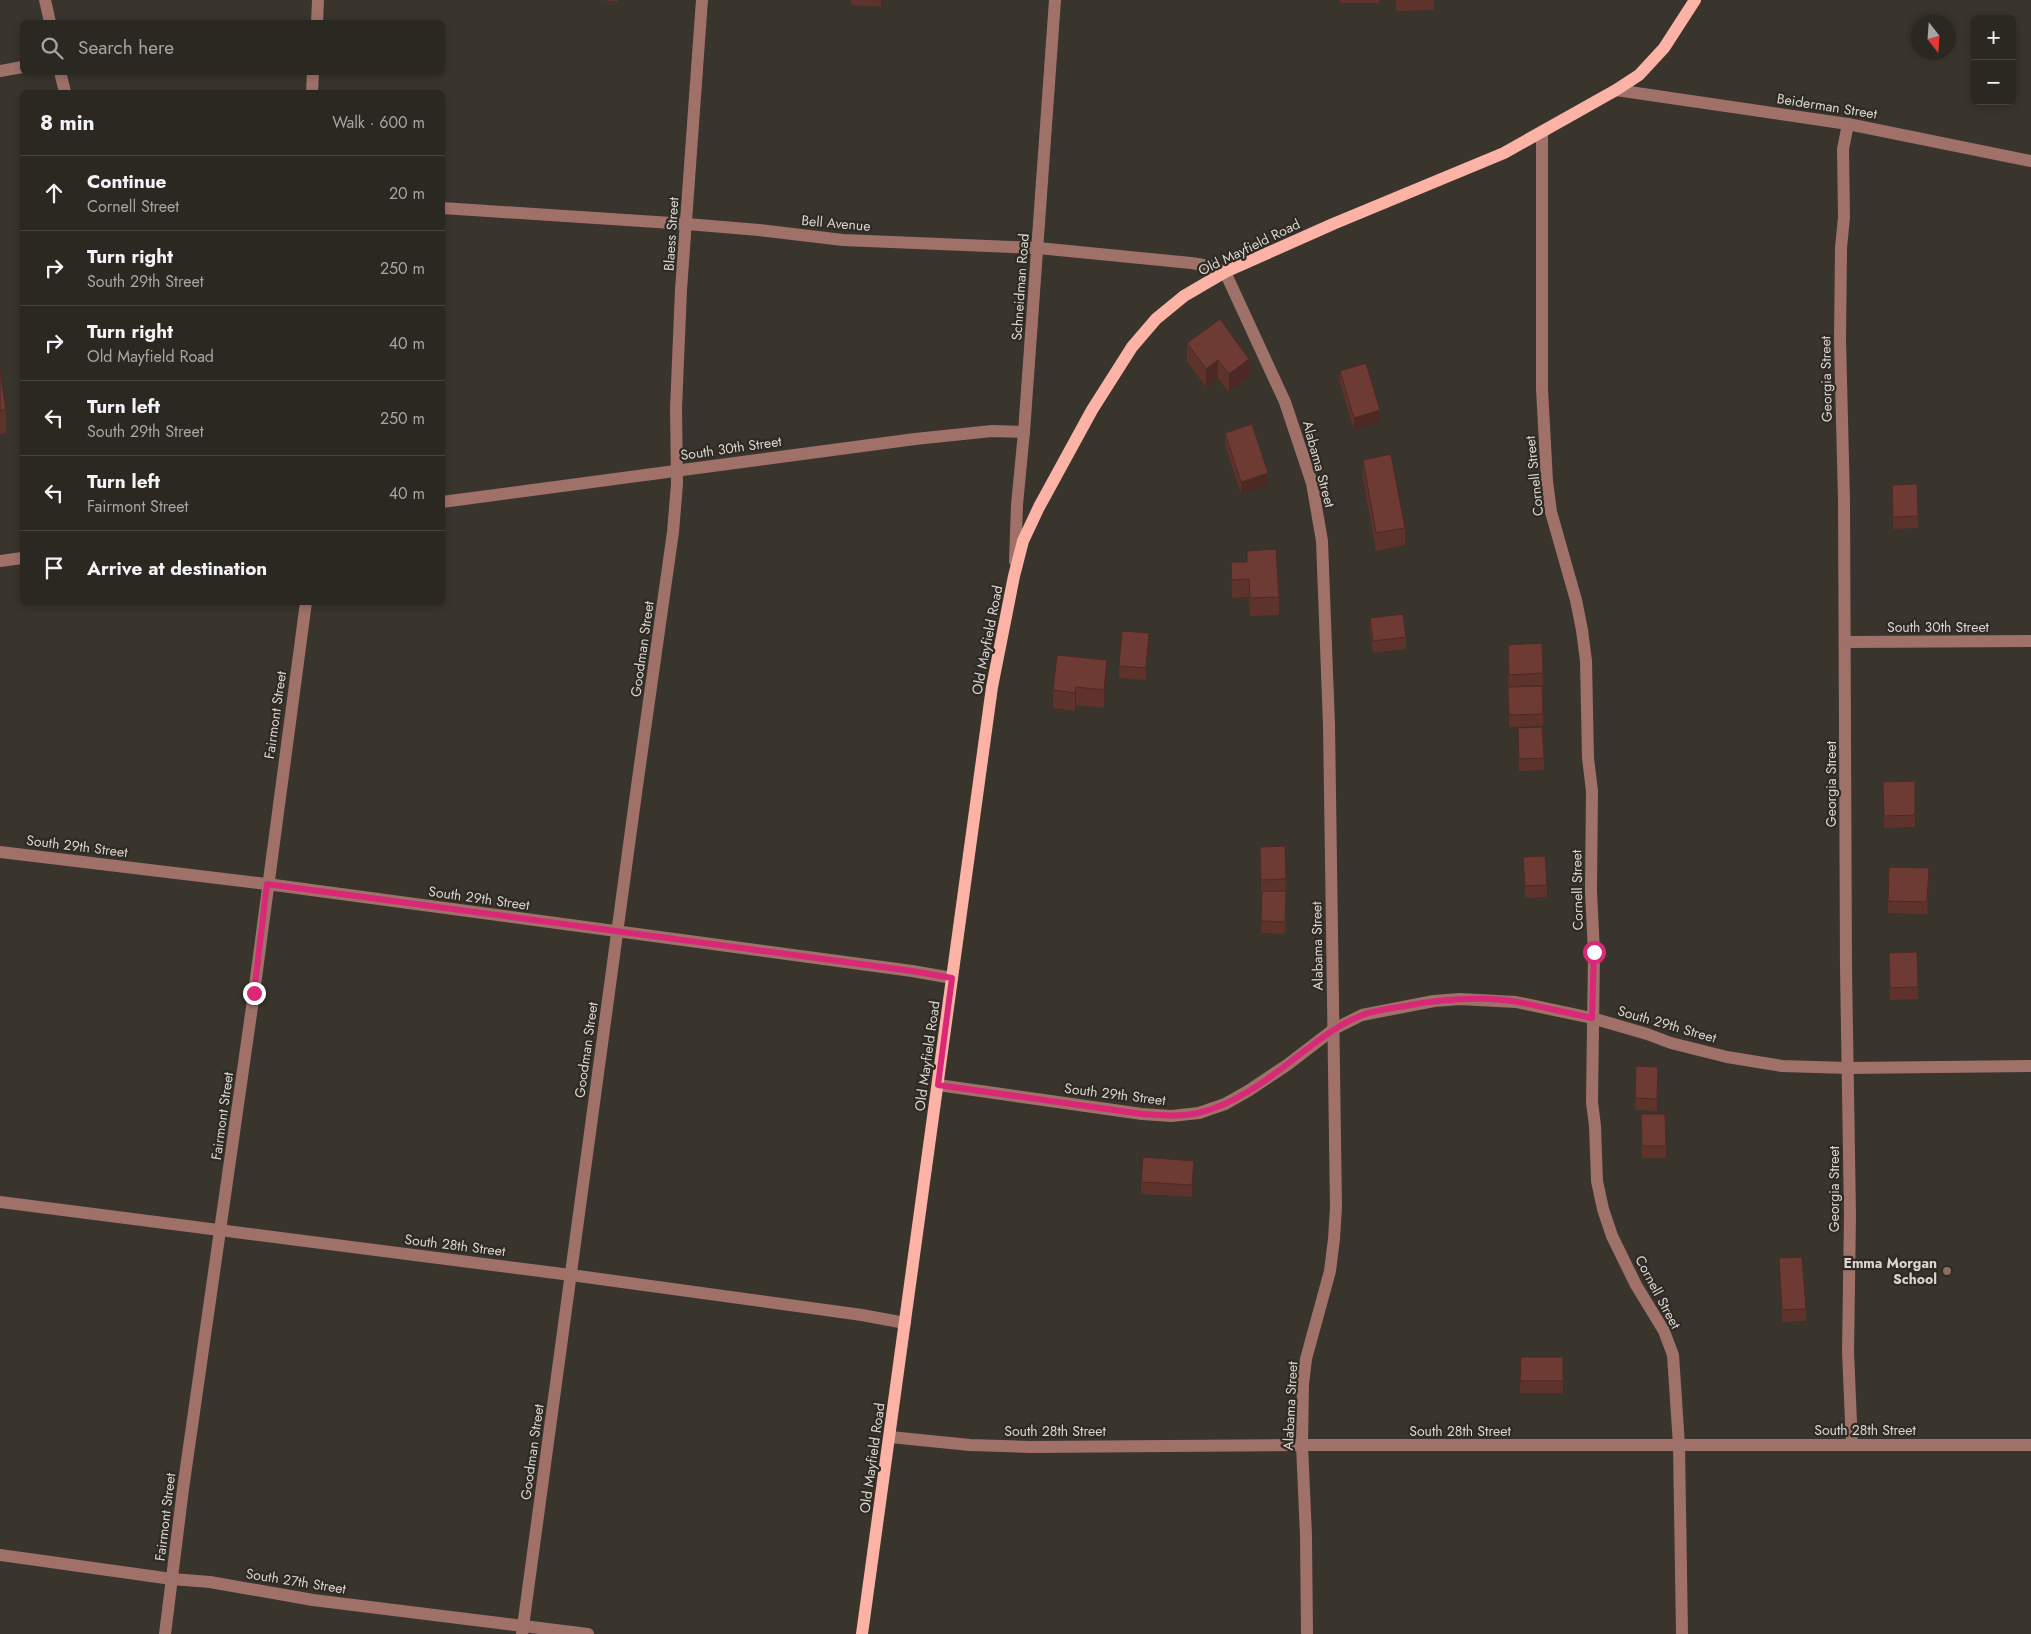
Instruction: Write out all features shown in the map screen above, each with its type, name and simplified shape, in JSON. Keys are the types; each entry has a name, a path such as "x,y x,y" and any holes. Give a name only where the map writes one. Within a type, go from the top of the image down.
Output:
{"main road":[{"name":"Old Mayfield Road","path":"862,1634 992,687 1014,576 1023,541 1039,507 1092,410 1132,347 1156,319 1184,296 1226,272 1333,224 1504,152 1616,90 1639,75 1664,48 1695,0"}],"street":[{"path":"45,0 50,20"},
{"path":"317,20 318,0"},
{"name":"Blaess Street","path":"677,470 676,408 681,290 702,0"},
{"name":"Schneidman Road","path":"1014,576 1017,505 1038,248 1055,0"},
{"path":"0,71 20,67"},
{"path":"61,75 64,90"},
{"path":"312,90 313,75"},
{"name":"Beiderman Street","path":"1616,90 1848,124 2031,161"},
{"name":"Georgia Street","path":"1848,124 1843,149 1844,217 1841,248 1840,340 1846,642 1846,968 1850,1215 1848,1352 1852,1445"},
{"name":"Cornell Street","path":"1542,132 1542,389 1547,481 1551,512 1578,607 1586,661 1588,758 1592,791 1590,890 1594,952 1592,1102 1597,1181 1603,1209 1612,1236 1636,1285 1664,1331 1673,1356 1680,1445 1682,1634"},
{"name":"Bell Avenue","path":"445,208 687,224 843,240 1038,248 1191,263 1210,266 1226,272"},
{"name":"Alabama Street","path":"1226,272 1285,402 1312,483 1322,541 1329,725 1336,1206 1330,1272 1306,1359 1303,1384 1302,1445 1306,1536 1307,1634"},
{"name":"South 30th Street","path":"445,502 915,439 992,431 1024,432"},
{"name":"Goodman Street","path":"523,1630 673,532 677,470"},
{"path":"0,561 20,558"},
{"name":"Fairmont Street","path":"165,1634 183,1489 254,993 306,605"},
{"name":"South 30th Street","path":"1846,642 2031,641"},
{"name":"South 29th Street","path":"0,852 267,884 952,978"},
{"name":"South 29th Street","path":"938,1085 1142,1114 1171,1116 1199,1112 1225,1104 1248,1091 1287,1065 1334,1029 1362,1015 1434,1001 1460,999 1516,1002 1592,1018 1671,1043 1727,1057 1782,1066 1848,1068 2031,1066"},
{"name":"South 28th Street","path":"0,1202 571,1275 862,1315 905,1323"},
{"name":"South 28th Street","path":"890,1437 970,1445 1030,1447 2031,1445"},
{"name":"South 27th Street","path":"0,1555 210,1582 523,1630 588,1634"}],"building":[{"path":"1220,319 1249,359 1229,374 1218,360 1206,369 1187,343"},
{"path":"1366,363 1380,410 1354,418 1340,371"},
{"path":"0,370 6,410 0,410"},
{"path":"1252,424 1268,473 1241,482 1225,433"},
{"path":"1391,454 1405,528 1376,533 1363,460"},
{"path":"1917,484 1918,516 1893,517 1892,485"},
{"path":"1276,549 1279,597 1250,598 1249,579 1232,580 1231,562 1247,562 1247,551"},
{"path":"1403,614 1406,637 1373,641 1370,618"},
{"path":"1122,631 1149,633 1146,668 1119,666"},
{"path":"1542,643 1543,673 1509,675 1508,645"},
{"path":"1057,655 1107,660 1104,690 1076,687 1075,693 1053,690"},
{"path":"1542,686 1543,714 1509,715 1508,687"},
{"path":"1542,727 1544,758 1519,759 1518,728"},
{"path":"1915,781 1915,815 1884,816 1883,782"},
{"path":"1285,846 1286,879 1261,880 1260,847"},
{"path":"1545,856 1547,885 1525,886 1523,857"},
{"path":"1889,867 1929,868 1927,902 1888,901"},
{"path":"1262,891 1286,891 1285,922 1261,921"},
{"path":"1917,952 1918,987 1890,988 1889,953"},
{"path":"1636,1066 1658,1067 1657,1099 1635,1098"},
{"path":"1641,1114 1665,1114 1666,1146 1642,1146"},
{"path":"1143,1157 1194,1161 1192,1185 1141,1182"},
{"path":"1802,1257 1806,1309 1782,1310 1779,1258"},
{"path":"1521,1357 1563,1357 1563,1381 1520,1381"}],"place":[{"name":"Emma Morgan School","path":"1947,1271"}],"route":[{"path":"254,993 267,884 952,978 938,1085 1142,1114 1171,1116 1199,1112 1225,1104 1287,1065 1334,1029 1362,1015 1377,1011 1434,1001 1460,999 1516,1002 1592,1018 1594,952"}]}
